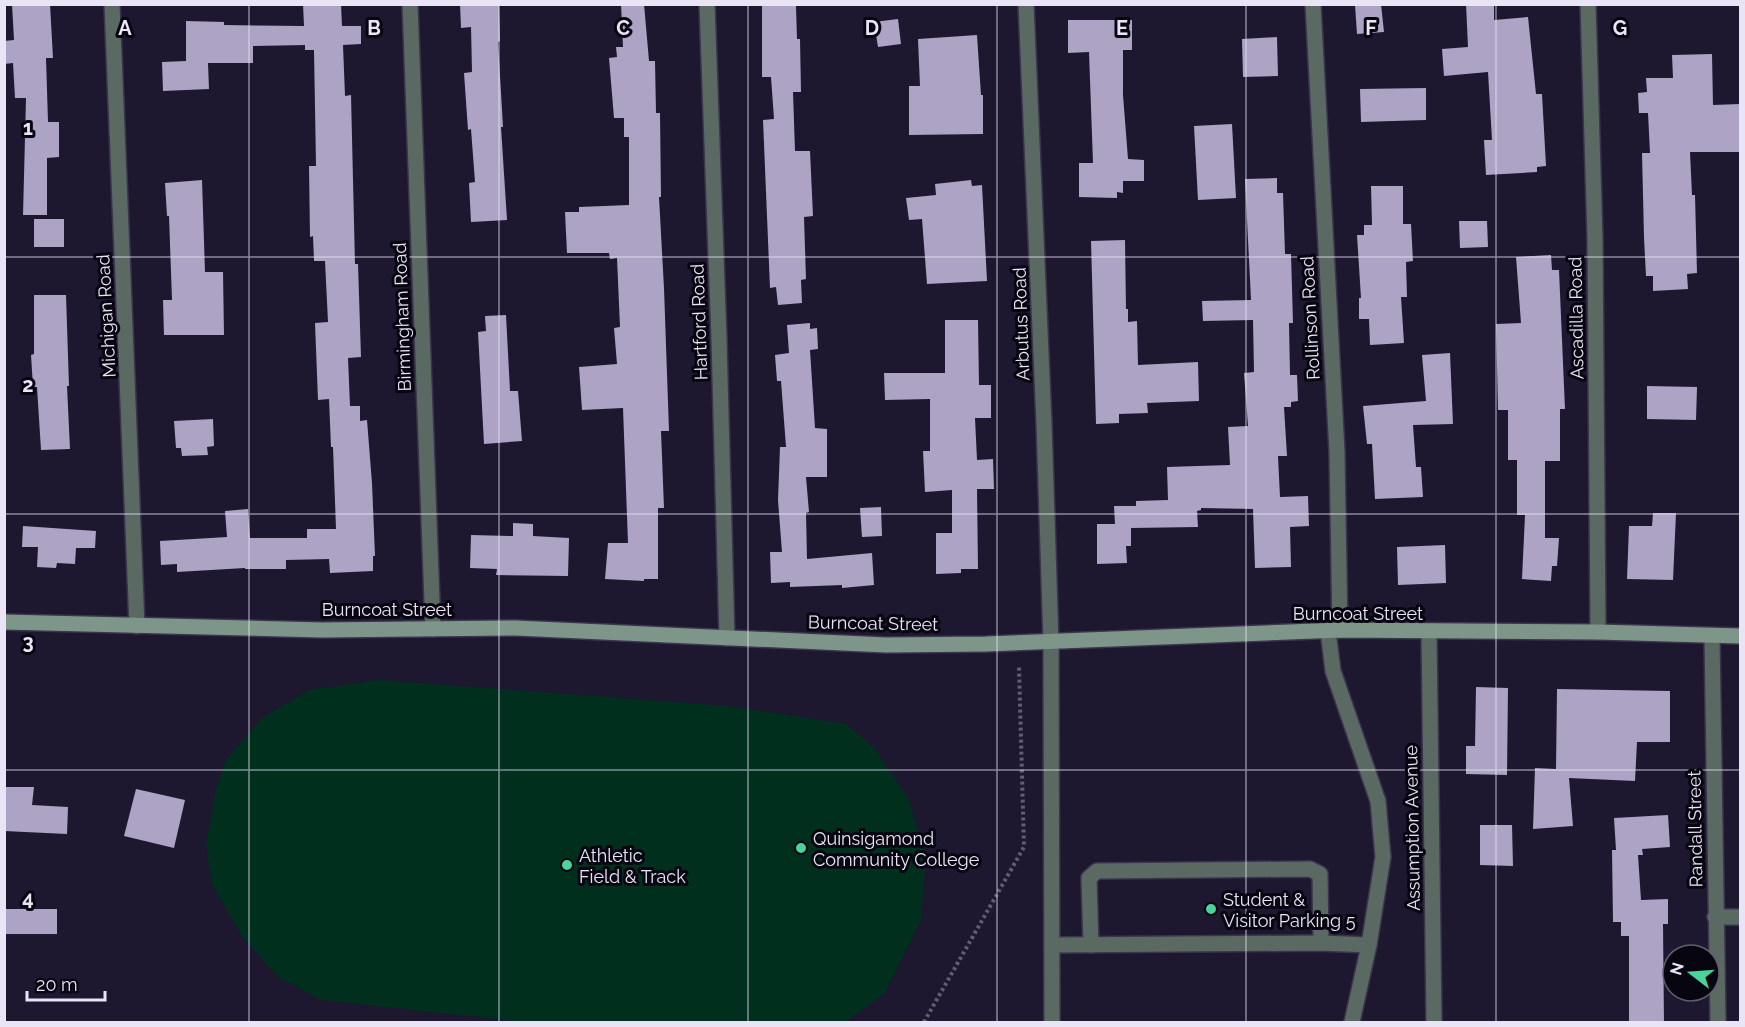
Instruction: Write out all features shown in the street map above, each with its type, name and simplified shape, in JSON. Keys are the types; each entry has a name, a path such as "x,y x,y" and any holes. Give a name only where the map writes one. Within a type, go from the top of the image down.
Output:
{"main road":[{"name":"Burncoat Street","path":"4,622 322,630 516,628 898,645 1051,642 1334,631 1598,632 1740,636"}],"street":[{"name":"Michigan Road","path":"112,4 137,626"},
{"name":"Birmingham Road","path":"410,4 433,629"},
{"name":"Hartford Road","path":"707,4 727,638"},
{"name":"Arbutus Road","path":"1026,4 1051,642 1052,1023"},
{"name":"Rollinson Road","path":"1312,4 1336,452 1333,671 1378,801 1383,857 1369,945 1352,1023"},
{"name":"Ascadilla Road","path":"1588,4 1594,238 1598,632"},
{"name":"Assumption Avenue","path":"1430,632 1434,1023"},
{"name":"Randall Street","path":"1712,636 1718,1023"},
{"path":"1091,945 1089,878 1097,872 1310,868 1320,874 1321,943"},
{"path":"1715,917 1740,917"},
{"path":"1052,945 1321,943 1369,945"}],"path":[{"path":"924,1023 1024,847 1019,667"}],"green space":[{"name":"Athletic Field & Track","path":"379,680 729,706 846,724 874,748 908,798 926,857 921,920 884,994 845,1022 524,1022 321,1000 278,977 243,938 212,885 206,845 216,790 226,760 261,719 309,690"}],"building":[{"path":"12,4 50,4 53,58 46,58 48,122 59,122 59,157 47,158 47,215 23,215 26,98 15,98 13,63 4,64 4,41 14,40"},
{"path":"303,4 341,4 342,26 361,26 361,44 343,45 345,96 351,95 355,264 358,264 361,357 348,358 350,406 360,406 360,421 367,420 375,556 373,556 373,571 330,573 329,559 286,560 286,569 245,568 177,572 177,564 161,565 160,541 227,537 225,511 248,509 250,538 307,538 307,529 336,529 329,399 318,400 315,323 328,322 325,261 314,261 313,236 310,237 309,166 316,166 314,50 305,50 305,45 253,46 253,63 208,63 209,89 163,91 162,62 186,61 186,21 224,22 224,25 304,26"},
{"path":"460,4 499,4 500,41 498,42 503,127 501,127 507,220 471,222 469,183 475,182 464,73 472,72 471,27 461,28"},
{"path":"621,4 644,4 649,61 655,61 656,113 660,113 661,197 659,197 669,431 661,431 664,508 658,508 658,579 644,579 644,581 605,579 608,543 628,543 623,408 582,410 579,367 617,364 614,328 620,327 617,258 610,259 609,253 567,253 565,212 579,212 579,207 629,205 629,137 624,137 624,118 614,118 609,58 617,57 616,47 623,47"},
{"path":"762,4 796,6 797,39 800,39 801,92 793,92 795,151 810,151 813,216 804,217 806,279 801,280 802,303 778,305 776,287 770,288 763,120 774,119 771,77 762,77"},
{"path":"1381,4 1384,32 1357,34 1355,5"},
{"path":"1466,4 1494,4 1494,20 1528,17 1536,94 1542,94 1546,166 1537,167 1537,172 1486,175 1484,140 1492,140 1488,72 1444,76 1442,49 1468,47"},
{"path":"898,19 901,44 878,47 874,22"},
{"path":"1068,20 1132,20 1132,50 1123,50 1123,95 1128,159 1144,160 1144,181 1123,181 1123,193 1117,192 1117,198 1079,197 1079,163 1093,163 1089,52 1068,53"},
{"path":"977,35 981,95 983,95 983,134 909,135 909,86 920,86 918,39"},
{"path":"1277,37 1278,76 1243,77 1242,39"},
{"path":"1712,54 1713,105 1740,104 1740,152 1690,152 1692,195 1695,195 1697,273 1687,274 1688,289 1653,291 1653,276 1646,276 1644,238 1642,153 1650,153 1648,113 1639,113 1638,93 1647,92 1646,78 1673,78 1672,55"},
{"path":"1426,88 1426,120 1361,122 1360,89"},
{"path":"1232,124 1236,198 1198,200 1194,126"},
{"path":"1277,178 1277,193 1283,193 1285,254 1291,254 1293,323 1289,323 1290,375 1297,375 1298,401 1291,402 1291,407 1284,407 1287,456 1278,456 1280,497 1308,496 1309,526 1290,527 1291,567 1255,568 1253,509 1201,508 1197,511 1198,527 1131,528 1131,546 1126,546 1127,563 1097,564 1097,524 1115,524 1114,506 1136,506 1136,501 1168,500 1167,467 1230,465 1228,427 1248,426 1244,373 1254,372 1253,320 1203,321 1202,301 1251,300 1245,179"},
{"path":"202,180 205,272 223,272 224,335 164,335 163,300 172,300 169,216 167,216 165,183"},
{"path":"971,180 972,186 982,185 987,281 927,284 922,219 909,220 906,198 936,195 935,184"},
{"path":"1371,186 1403,186 1403,224 1411,224 1413,261 1406,262 1407,297 1401,297 1404,343 1370,345 1369,319 1359,319 1359,298 1361,298 1357,235 1364,235 1364,225 1372,225"},
{"path":"34,219 64,219 64,247 34,247"},
{"path":"1459,221 1487,221 1488,247 1460,248"},
{"path":"1125,240 1126,309 1128,309 1128,322 1137,321 1138,365 1198,362 1199,401 1147,403 1148,413 1119,414 1119,423 1096,424 1091,241"},
{"path":"1551,255 1552,270 1559,270 1565,409 1560,409 1560,461 1545,461 1545,538 1559,538 1557,566 1552,566 1551,581 1522,579 1525,515 1517,515 1517,460 1508,460 1508,410 1498,410 1496,324 1521,323 1516,257"},
{"path":"34,295 66,295 70,449 41,450 37,387 33,387 31,355 34,354"},
{"path":"506,315 510,391 518,391 522,441 484,444 478,332 486,331 485,316"},
{"path":"945,320 978,320 979,385 991,385 991,418 975,418 977,460 993,459 994,489 977,489 978,569 961,569 961,573 936,574 936,533 952,533 952,490 925,492 923,451 930,451 930,399 885,400 884,373 945,373"},
{"path":"810,323 810,329 817,328 818,349 810,350 815,428 827,429 827,477 806,477 809,512 806,513 807,559 872,553 874,585 842,588 842,585 790,587 790,582 771,583 770,552 782,552 778,500 780,447 786,447 781,381 777,381 775,355 789,353 787,325"},
{"path":"1450,353 1453,424 1413,425 1416,467 1421,467 1423,497 1375,499 1372,444 1367,444 1363,406 1426,401 1422,355"},
{"path":"1647,386 1697,387 1696,420 1647,419"},
{"path":"213,419 214,446 207,447 208,455 182,456 181,448 176,448 174,421"},
{"path":"881,507 882,536 862,537 860,508"},
{"path":"1653,513 1676,513 1673,580 1627,579 1629,526 1652,526"},
{"path":"513,523 533,524 533,536 569,538 568,576 496,575 497,569 470,568 471,535 513,536"},
{"path":"23,526 96,531 95,548 76,548 75,564 57,563 56,568 37,567 38,547 22,547"},
{"path":"1445,545 1446,583 1398,585 1397,547"},
{"path":"1476,687 1508,688 1507,775 1466,774 1466,746 1475,746"},
{"path":"1557,689 1670,691 1670,742 1637,742 1635,781 1569,778 1573,826 1533,829 1535,768 1556,769"},
{"path":"4,787 34,787 32,805 68,807 67,834 4,831"},
{"path":"136,789 185,800 174,848 124,836"},
{"path":"1668,815 1670,847 1642,849 1643,855 1638,855 1641,900 1668,899 1668,924 1663,924 1663,943 1661,943 1661,1003 1664,1003 1664,1023 1629,1023 1629,936 1621,936 1621,922 1613,922 1612,850 1616,850 1614,818"},
{"path":"1480,825 1512,825 1513,866 1480,865"},
{"path":"4,909 57,909 57,934 4,934"}],"place":[{"name":"Quinsigamond Community College","path":"801,848"},
{"name":"Athletic Field & Track","path":"567,865"},
{"name":"Student & Visitor Parking 5","path":"1211,909"}]}
